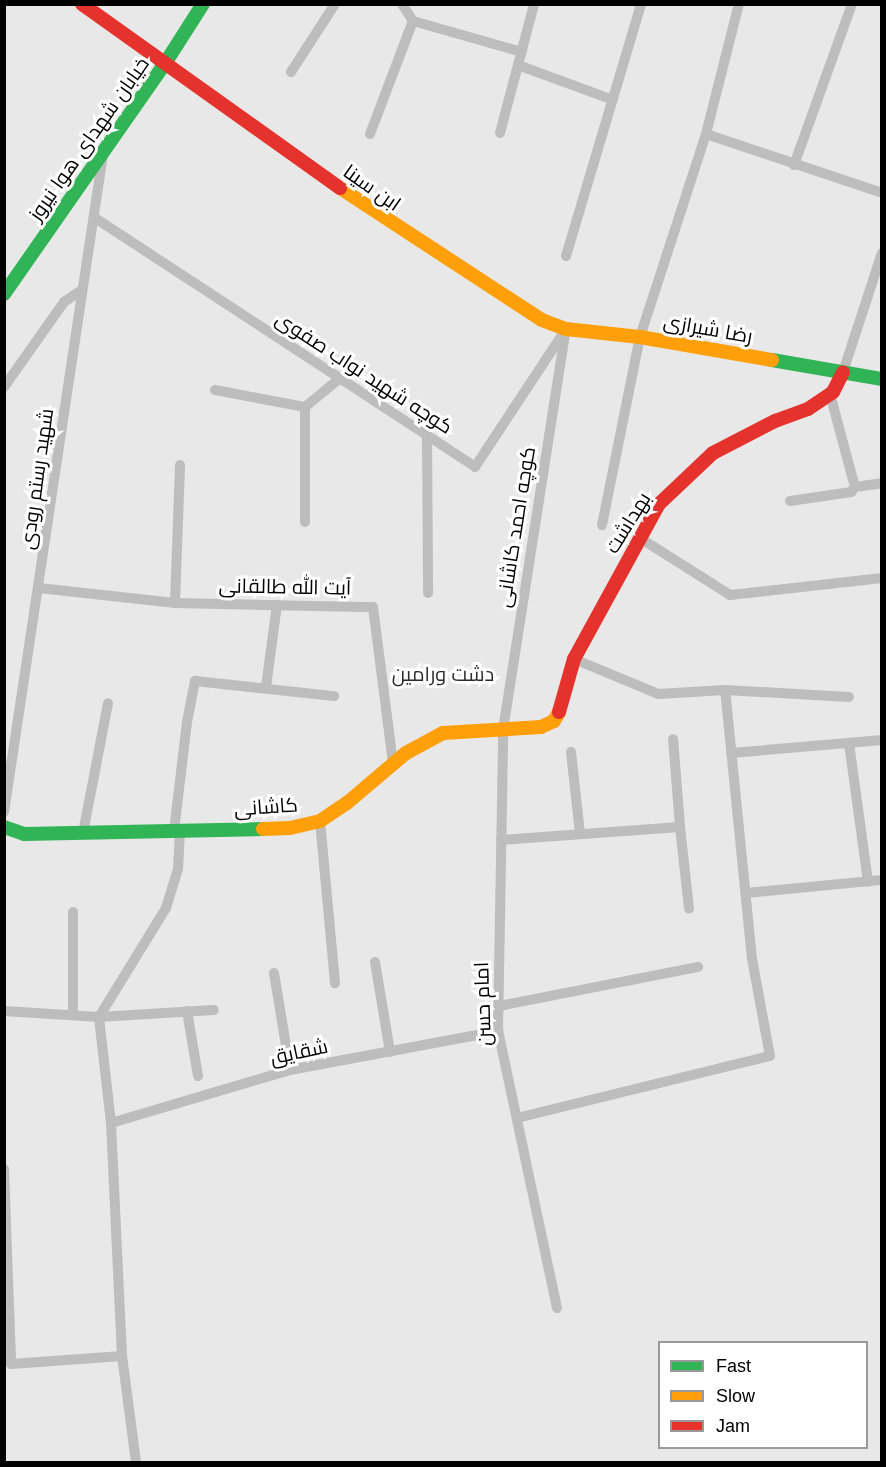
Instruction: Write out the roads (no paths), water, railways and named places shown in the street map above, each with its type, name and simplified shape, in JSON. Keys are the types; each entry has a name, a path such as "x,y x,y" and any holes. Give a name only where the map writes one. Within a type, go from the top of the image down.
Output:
{"street":[{"name":"ابن سینا","path":"82,4 164,65 386,221 542,320 566,329"},
{"name":"خیابان شهدای هوا نیروز","path":"4,294 164,65 203,4"},
{"path":"291,72 335,4"},
{"path":"402,4 413,21 522,52"},
{"path":"500,133 534,4"},
{"path":"566,256 641,4"},
{"path":"602,525 640,337 706,134 739,4"},
{"path":"794,165 852,4"},
{"path":"370,134 413,21"},
{"path":"518,65 613,100"},
{"path":"706,134 882,193"},
{"name":"شهید رستم رودی","path":"4,812 82,290 95,218 103,152"},
{"name":"کوچه شهید نواب صفوی","path":"95,218 475,467 566,329"},
{"path":"843,372 882,253"},
{"path":"4,387 64,302 82,290"},
{"name":"رضا شیرازی","path":"566,329 640,337 882,379"},
{"name":"کوچه احمد کاشانی","path":"503,730 566,329"},
{"name":"بهداشت","path":"503,730 541,727 554,721 562,705 574,659 659,504 713,453 775,421 808,409 830,394 843,372"},
{"path":"215,390 305,406 340,378"},
{"path":"830,394 855,487"},
{"path":"305,406 305,522"},
{"path":"427,436 428,593"},
{"path":"175,603 180,465"},
{"path":"790,501 851,492 855,487 882,483"},
{"path":"640,538 730,595 882,578"},
{"name":"آیت الله طالقانی","path":"39,588 175,603 373,607 393,764"},
{"path":"266,687 277,605"},
{"path":"574,659 658,694 725,690 849,697"},
{"path":"136,1462 122,1356 111,1123 99,1017 166,908 178,869 177,831 187,722 195,681 334,696"},
{"path":"517,1119 770,1056 752,959 725,690"},
{"path":"83,833 108,703"},
{"name":"کاشانی","path":"4,827 24,834 290,828 320,821 347,803 406,753 443,734 503,730"},
{"name":"امام حسن","path":"503,730 498,1031 557,1308"},
{"path":"673,739 689,909"},
{"path":"731,753 882,740"},
{"path":"849,743 868,882"},
{"path":"571,752 580,834"},
{"path":"320,821 335,983"},
{"path":"501,840 680,827"},
{"path":"746,893 882,880"},
{"path":"72,1015 73,912"},
{"path":"375,962 390,1052"},
{"path":"499,1006 698,968"},
{"path":"274,973 290,1070"},
{"path":"4,1011 99,1017 214,1010"},
{"path":"187,1011 198,1076"},
{"name":"شقایق","path":"111,1123 290,1070 498,1031"},
{"path":"4,1169 11,1364 122,1356"}],"park label":[{"name":"دشت ورامین","path":"443,674"}]}
